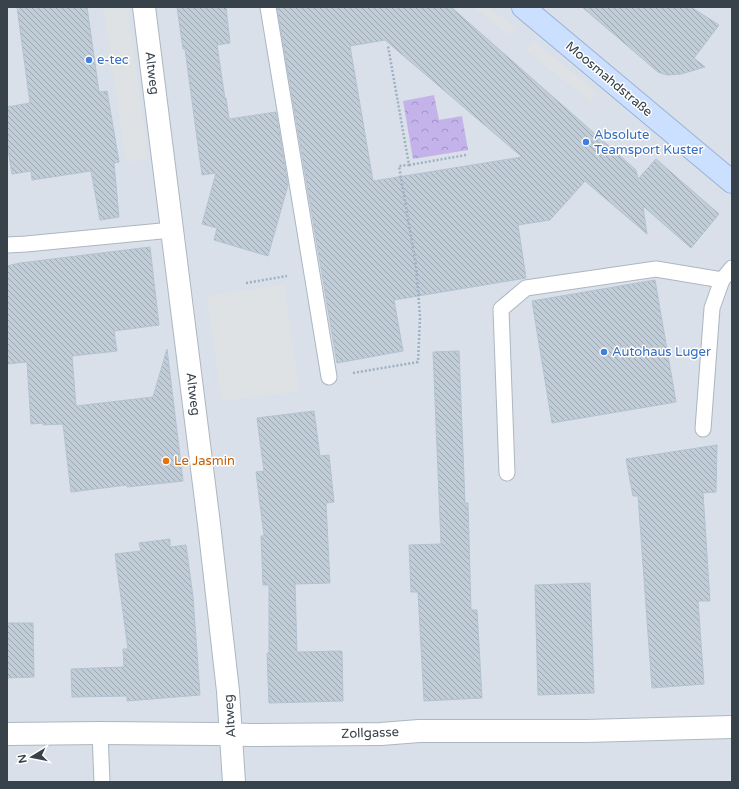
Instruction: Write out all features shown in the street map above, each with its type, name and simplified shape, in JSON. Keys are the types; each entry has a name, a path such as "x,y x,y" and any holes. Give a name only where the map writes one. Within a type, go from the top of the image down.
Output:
{"street":[{"name":"Altweg","path":"144,7 209,524 228,690 234,782"},
{"name":"Moosmahdstraße","path":"523,7 731,180"},
{"name":"Zollgasse","path":"7,734 381,734 420,731 586,731 732,727"}],"lane":[{"path":"268,7 329,377"},
{"path":"7,245 172,230"},
{"path":"703,429 712,308 722,280 732,268"},
{"path":"506,473 501,309 526,288 656,269 722,280"},
{"path":"100,733 102,782"}],"path":[{"path":"388,46 409,165"},
{"path":"329,377 418,362 420,317 416,266 400,166 466,155"},
{"path":"246,283 311,271"}],"shaded area":[{"path":"7,7 732,7 732,782 7,782"},
{"path":"104,7 127,7 148,159 126,162"},
{"path":"474,7 489,7 516,29 510,36"},
{"path":"533,41 598,93 591,102 525,50"},
{"path":"284,285 299,391 222,401 207,296"}],"green space":[{"path":"434,95 439,120 462,116 468,150 413,159 403,101"}],"building":[{"path":"17,7 87,7 99,92 107,91 119,162 114,163 119,217 100,220 91,171 32,180 31,171 12,174 7,143 7,107 30,103"},
{"path":"177,7 226,7 230,43 217,45 229,119 276,112 288,185 268,256 214,240 217,228 202,224 216,173 202,175 185,49 183,49"},
{"path":"277,7 451,7 636,170 638,179 656,159 719,214 691,248 643,206 647,234 585,181 550,220 518,225 526,278 394,300 403,351 337,363","holes":["385,40 522,157 373,181 350,46"]},
{"path":"582,7 691,7 719,25 694,58 705,67 681,74 668,75 658,72"},
{"path":"150,247 159,325 114,331 117,351 72,356 76,406 153,397 167,349 183,481 127,487 127,485 71,492 63,424 31,424 27,362 7,364 7,266 20,263"},
{"name":"Autohaus Luger","path":"655,280 676,402 552,423 532,301"},
{"path":"459,351 465,503 468,503 471,610 477,610 482,698 424,701 418,592 411,592 409,545 441,544 433,352"},
{"path":"314,411 320,456 329,455 334,502 326,503 330,583 295,584 297,652 342,651 343,701 269,703 267,653 269,653 269,585 263,585 261,536 264,536 256,472 264,471 257,418"},
{"path":"717,445 716,492 703,493 710,601 698,601 704,684 652,688 638,496 633,496 626,459"},
{"path":"170,539 170,547 186,545 193,597 200,695 127,701 127,696 72,697 71,669 124,667 123,649 128,649 115,554 141,551 139,543"},
{"path":"590,583 594,693 538,695 535,585"},
{"path":"7,623 33,623 34,677 7,678"}],"place":[{"name":"e-tec","path":"89,60"},
{"name":"Absolute Teamsport Kuster","path":"586,142"},
{"name":"Autohaus Luger","path":"604,352"},
{"name":"Le Jasmin","path":"166,461"}]}
